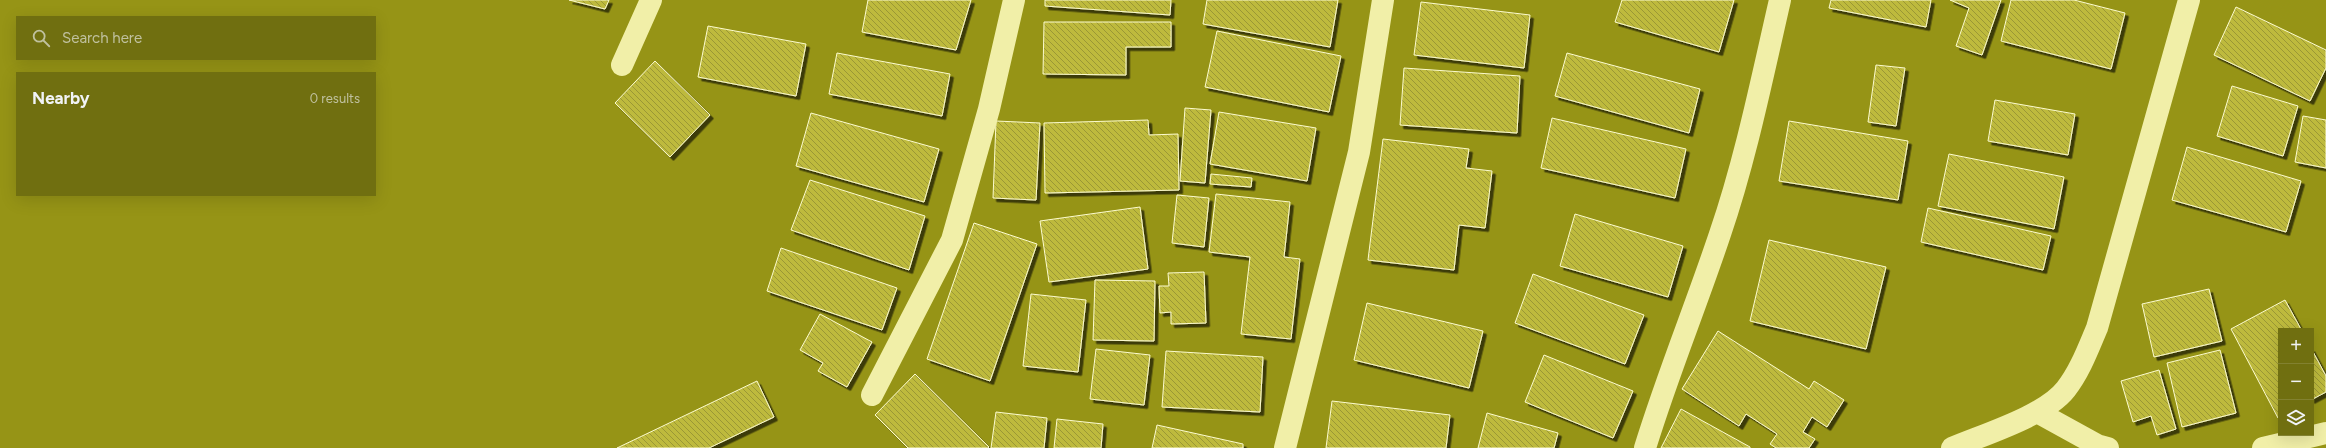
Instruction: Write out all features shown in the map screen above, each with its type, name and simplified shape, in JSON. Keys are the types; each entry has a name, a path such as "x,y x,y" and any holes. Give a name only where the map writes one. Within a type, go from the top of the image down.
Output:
{"street":[{"path":"622,65 651,0"},
{"path":"872,395 952,240 989,109 1014,0"},
{"path":"1285,448 1359,152 1383,0"},
{"path":"1645,448 1665,384 1721,233 1754,116 1780,0"},
{"path":"1952,448 2037,412 2066,390 2082,363 2097,328 2189,0"},
{"path":"2037,412 2097,445 2108,448"},
{"path":"2263,448 2326,433"}],"building":[{"path":"569,0 609,0 605,9"},
{"path":"868,0 971,0 956,50 862,32"},
{"path":"1045,0 1171,0 1170,15 1045,6"},
{"path":"1207,0 1338,0 1330,47 1203,24"},
{"path":"1622,0 1734,0 1719,52 1615,22"},
{"path":"1831,0 1931,0 1926,27 1829,8"},
{"path":"1950,0 2001,0 1982,55 1956,46 1969,8"},
{"path":"2011,0 2074,0 2125,13 2111,69 2001,41"},
{"path":"1421,2 1530,15 1524,68 1414,55"},
{"path":"2236,7 2326,50 2326,68 2310,101 2214,55"},
{"path":"1044,22 1171,22 1171,47 1126,47 1126,75 1043,74"},
{"path":"708,26 806,44 796,96 698,77"},
{"path":"1217,31 1341,56 1329,112 1205,87"},
{"path":"837,53 950,74 942,116 829,94"},
{"path":"1567,53 1700,89 1689,133 1555,96"},
{"path":"655,61 710,115 670,157 615,103"},
{"path":"1876,65 1905,68 1896,126 1868,122"},
{"path":"1404,68 1520,76 1517,133 1400,125"},
{"path":"2232,86 2298,106 2283,156 2217,136"},
{"path":"1995,100 2075,114 2068,155 1988,141"},
{"path":"1185,108 1211,110 1205,183 1180,181"},
{"path":"1219,112 1316,128 1307,181 1210,164"},
{"path":"811,113 939,149 924,202 796,166"},
{"path":"2303,116 2326,120 2326,168 2295,162"},
{"path":"1552,118 1686,149 1675,198 1541,168"},
{"path":"1148,120 1149,135 1178,134 1179,190 1045,193 1044,123"},
{"path":"996,121 1040,123 1036,200 993,198"},
{"path":"1789,121 1908,141 1898,200 1779,181"},
{"path":"1383,139 1469,149 1466,168 1492,171 1485,228 1459,225 1454,270 1368,260"},
{"path":"2187,147 2301,181 2286,232 2172,200"},
{"path":"1949,154 2064,177 2054,229 1938,206"},
{"path":"1211,174 1252,178 1251,187 1210,184"},
{"path":"810,180 925,216 909,270 791,230"},
{"path":"1216,194 1290,202 1284,257 1300,259 1291,339 1241,334 1250,257 1209,252"},
{"path":"1177,195 1209,198 1204,247 1172,243"},
{"path":"1140,207 1148,269 1049,282 1040,221"},
{"path":"1928,208 2051,236 2043,270 1921,242"},
{"path":"1575,214 1683,246 1668,297 1560,266"},
{"path":"974,223 1037,244 990,381 927,359"},
{"path":"1769,240 1886,267 1866,349 1750,321"},
{"path":"781,248 897,288 882,330 767,291"},
{"path":"1204,272 1206,323 1171,324 1171,312 1160,313 1159,286 1169,286 1168,273"},
{"path":"1533,274 1644,315 1625,364 1515,323"},
{"path":"1095,280 1155,281 1154,341 1093,340"},
{"path":"2209,289 2222,341 2154,357 2142,304"},
{"path":"1031,294 1086,300 1078,372 1023,366"},
{"path":"2285,300 2300,328 2278,328 2278,418 2231,329"},
{"path":"1367,303 1483,331 1469,388 1354,360"},
{"path":"820,314 872,342 847,387 818,371 823,363 800,350"},
{"path":"1718,331 1809,389 1814,381 1844,400 1827,427 1812,417 1803,432 1815,439 1809,448 1776,448 1770,444 1777,434 1746,414 1739,426 1682,389"},
{"path":"1096,349 1150,355 1144,405 1090,399"},
{"path":"2220,350 2236,413 2182,427 2167,363"},
{"path":"1166,351 1263,357 1260,412 1162,407"},
{"path":"2314,354 2326,376 2326,392 2314,398"},
{"path":"1544,355 1633,391 1613,438 1525,402"},
{"path":"2159,370 2176,429 2157,435 2151,416 2133,422 2121,381"},
{"path":"915,374 989,447 988,448 908,448 875,415"},
{"path":"757,381 774,417 709,448 617,448"},
{"path":"1332,401 1450,415 1446,448 1326,448"},
{"path":"1681,409 1750,447 1750,448 1661,448"},
{"path":"996,412 1047,418 1044,448 991,448"},
{"path":"1487,413 1558,433 1554,448 1478,448"},
{"path":"1057,419 1103,424 1101,448 1054,448"},
{"path":"1157,425 1243,444 1243,448 1152,448"}]}
